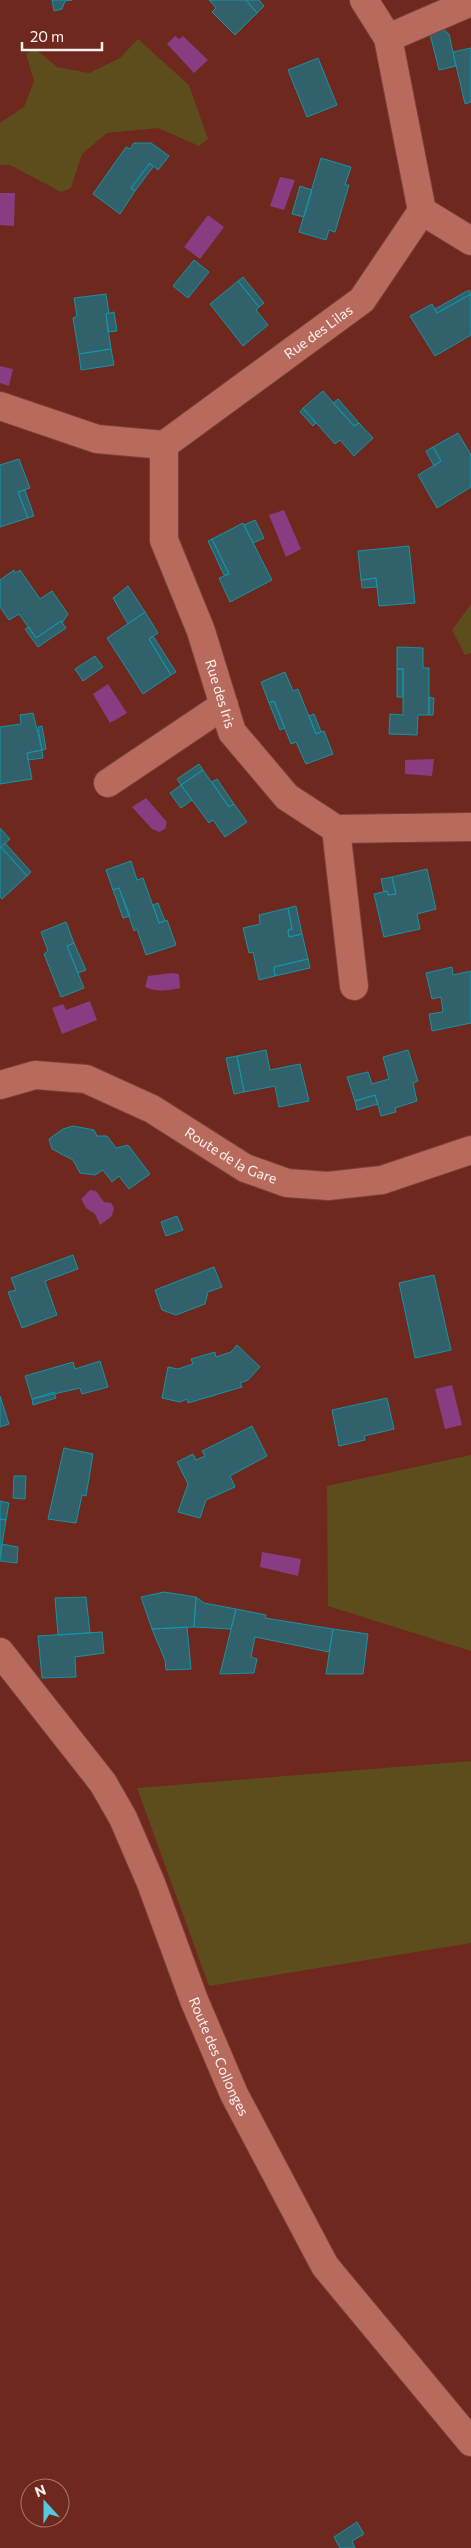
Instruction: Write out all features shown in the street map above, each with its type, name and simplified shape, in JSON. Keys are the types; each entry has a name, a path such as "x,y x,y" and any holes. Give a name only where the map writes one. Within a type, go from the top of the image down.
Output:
{"street":[{"path":"364,0 388,38 422,211 471,241"},
{"path":"388,38 471,2"},
{"name":"Rue des Lilas","path":"164,445 188,426 207,416 362,300 422,211"},
{"path":"0,406 96,439 164,445"},
{"name":"Rue des Iris","path":"164,445 164,540 201,631 232,732 287,797 336,830"},
{"path":"108,783 224,705"},
{"path":"354,986 336,830 471,827"},
{"name":"Route de la Gare","path":"0,1085 35,1075 86,1079 152,1109 245,1168 286,1183 328,1186 382,1180 471,1150"},
{"name":"Route des Collonges","path":"0,1652 102,1783 123,1818 151,1883 194,2000 234,2094 325,2266 471,2442"}],"shaded area":[{"path":"175,36 179,39 183,36 208,60 194,73 167,44"},
{"path":"138,39 189,85 208,139 199,146 158,128 107,133 82,154 71,188 61,192 10,165 0,165 0,123 24,107 34,81 26,54 34,48 57,67 89,73 120,58"},
{"path":"280,177 295,180 284,210 270,206"},
{"path":"0,193 15,193 14,226 0,225"},
{"path":"208,215 224,227 200,259 184,247"},
{"path":"0,366 13,369 9,386 0,383"},
{"path":"284,510 301,549 286,557 269,515"},
{"path":"471,604 471,653 465,655 452,630"},
{"path":"108,684 127,713 110,723 93,694"},
{"path":"434,759 432,776 405,774 405,760"},
{"path":"146,798 167,822 165,829 159,832 152,829 132,807"},
{"path":"171,973 179,974 180,988 162,991 145,987 148,976"},
{"path":"90,1001 97,1020 62,1034 52,1008 63,1004 66,1010"},
{"path":"90,1190 96,1191 104,1202 111,1203 114,1208 112,1216 100,1225 95,1214 86,1208 81,1199"},
{"path":"452,1385 462,1425 445,1429 435,1389"},
{"path":"471,1455 471,1651 328,1606 327,1486"},
{"path":"262,1552 301,1559 298,1576 260,1567"},
{"path":"471,1761 471,1943 209,1986 137,1788"}],"building":[{"path":"52,0 72,0 65,1 62,9 54,11"},
{"path":"209,0 246,0 257,13 235,35 212,12 216,8"},
{"path":"246,0 259,0 264,6 257,13"},
{"path":"443,29 449,34 456,66 439,70 430,34"},
{"path":"471,48 471,102 465,104 453,52"},
{"path":"318,58 337,105 307,117 288,70"},
{"path":"134,143 151,143 169,156 158,170 150,163 131,188 135,191 120,214 93,194 126,147 130,149"},
{"path":"321,158 351,167 345,185 349,185 335,232 329,230 326,240 299,232"},
{"path":"150,163 153,167 135,191 131,188"},
{"path":"300,186 312,190 304,217 292,214"},
{"path":"194,260 209,272 188,298 173,286"},
{"path":"243,277 264,303 259,307 238,281"},
{"path":"238,281 259,307 256,310 268,325 243,346 210,304"},
{"path":"469,290 471,294 437,313 435,309"},
{"path":"106,294 109,313 106,314 111,349 79,354 73,318 77,316 74,298"},
{"path":"471,294 471,335 435,356 410,316 432,304 437,313"},
{"path":"114,312 117,331 108,332 106,314"},
{"path":"111,349 114,365 81,370 79,354"},
{"path":"323,391 354,426 359,423 373,438 354,456 340,440 335,444 303,408"},
{"path":"338,399 359,423 354,426 333,403"},
{"path":"303,408 316,423 313,426 300,412"},
{"path":"458,433 471,455 471,487 437,508 418,475 441,461 433,447"},
{"path":"433,447 441,461 434,466 426,451"},
{"path":"19,459 30,488 18,492 28,518 0,527 0,465"},
{"path":"25,490 34,516 28,518 18,492"},
{"path":"255,520 264,538 253,543 244,525"},
{"path":"243,523 272,580 230,602 219,578 229,574 212,539"},
{"path":"212,539 229,574 224,575 208,541"},
{"path":"409,546 415,603 379,606 376,578 361,580 358,551"},
{"path":"14,570 15,573 20,570 40,599 52,591 68,614 62,623 61,621 36,638 19,614 9,620 0,607 0,580"},
{"path":"376,578 377,587 362,588 361,580"},
{"path":"128,586 145,612 128,624 113,598"},
{"path":"145,612 158,633 149,639 171,675 143,694 107,638"},
{"path":"61,621 66,628 38,647 25,629 29,627 36,638"},
{"path":"153,636 176,672 171,675 149,639"},
{"path":"397,647 423,648 423,668 429,668 429,715 418,715 417,735 389,734 390,714 403,715 403,669 397,669"},
{"path":"95,656 103,667 83,681 75,669"},
{"path":"397,669 403,669 403,697 397,697"},
{"path":"285,672 293,691 298,689 316,734 324,731 333,754 306,764 296,742 291,744 274,701 269,703 261,682"},
{"path":"429,697 434,698 433,715 429,715"},
{"path":"274,701 285,728 280,730 269,703"},
{"path":"33,713 42,750 27,753 32,779 0,784 0,727 21,724 20,715"},
{"path":"314,714 321,732 316,734 309,716"},
{"path":"42,726 46,749 42,750 38,727"},
{"path":"42,750 43,758 28,760 27,753"},
{"path":"199,764 203,770 181,785 177,779"},
{"path":"203,770 229,807 234,804 247,822 225,837 213,820 209,823 181,785"},
{"path":"217,779 234,804 229,807 212,782"},
{"path":"181,785 192,800 181,808 170,793"},
{"path":"0,828 10,839 1,847 27,876 2,899 0,897"},
{"path":"5,843 31,872 27,876 1,847"},
{"path":"131,861 137,880 143,878 159,923 167,920 176,945 146,955 137,929 134,931 119,888 113,890 106,870"},
{"path":"427,869 436,909 417,914 420,929 384,937 374,894 387,891 388,895 396,894 392,877"},
{"path":"392,877 396,894 388,895 387,891 384,892 381,879"},
{"path":"119,888 130,916 123,918 113,890"},
{"path":"158,903 165,921 159,923 153,905"},
{"path":"296,906 302,934 289,937 288,930 292,929 288,908"},
{"path":"288,908 292,929 288,930 289,937 302,934 308,959 274,967 275,976 259,980 253,952 249,953 243,928 260,924 259,915"},
{"path":"66,922 74,943 67,946 84,988 61,997 44,954 48,951 41,932"},
{"path":"74,943 86,970 78,973 67,946"},
{"path":"308,959 310,968 275,976 274,967"},
{"path":"452,967 453,975 471,971 471,1023 432,1031 429,1014 443,1012 441,997 432,999 426,973"},
{"path":"266,1050 270,1070 300,1064 309,1101 279,1107 275,1086 244,1092 237,1056"},
{"path":"408,1050 418,1081 413,1083 417,1101 395,1108 396,1112 381,1116 375,1095 355,1101 347,1077 368,1072 372,1084 389,1079 383,1057"},
{"path":"237,1056 244,1092 234,1094 226,1058"},
{"path":"375,1095 378,1104 357,1110 355,1101"},
{"path":"73,1126 94,1130 97,1136 107,1136 116,1148 128,1145 150,1174 129,1189 119,1176 112,1182 103,1170 95,1175 80,1173 73,1160 52,1149 49,1139 63,1129"},
{"path":"177,1216 183,1230 166,1236 161,1222"},
{"path":"73,1255 78,1269 45,1281 57,1315 22,1328 8,1292 16,1290 11,1278"},
{"path":"214,1267 222,1287 208,1292 205,1304 176,1315 162,1310 155,1290"},
{"path":"434,1275 451,1350 415,1358 399,1283"},
{"path":"237,1345 260,1367 248,1380 240,1383 242,1387 188,1403 187,1399 180,1402 162,1398 168,1367 178,1369 193,1364 191,1359 215,1352 216,1357 231,1352"},
{"path":"100,1361 108,1387 82,1394 80,1388 32,1399 25,1376 73,1362 75,1369"},
{"path":"54,1392 56,1398 33,1405 32,1399"},
{"path":"0,1396 9,1424 0,1427"},
{"path":"387,1398 394,1429 364,1436 365,1440 339,1446 332,1410"},
{"path":"252,1426 267,1456 230,1476 235,1487 206,1500 200,1518 178,1512 188,1484 177,1462 193,1454 196,1460 205,1456 202,1451"},
{"path":"64,1448 93,1454 86,1496 82,1495 76,1523 48,1519"},
{"path":"14,1476 26,1476 25,1499 13,1498"},
{"path":"0,1501 9,1503 6,1520 0,1519"},
{"path":"0,1519 6,1520 0,1557"},
{"path":"2,1544 18,1547 17,1563 0,1561"},
{"path":"164,1592 196,1597 194,1627 152,1629 141,1597"},
{"path":"86,1597 90,1633 58,1635 55,1598"},
{"path":"196,1597 204,1603 236,1609 231,1629 194,1627"},
{"path":"236,1609 266,1615 265,1618 333,1629 329,1652 255,1637 251,1657 257,1659 254,1673 220,1674"},
{"path":"187,1627 191,1669 166,1670 165,1660 152,1629"},
{"path":"333,1629 368,1634 363,1674 326,1674"},
{"path":"102,1632 104,1653 75,1657 76,1677 42,1678 38,1636"},
{"path":"357,2522 364,2534 352,2541 355,2548 340,2548 334,2537"}]}
